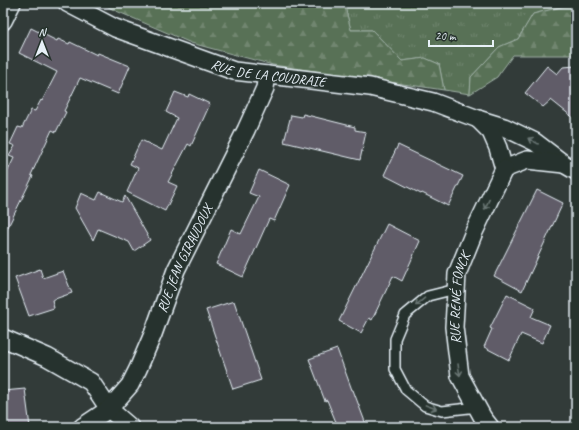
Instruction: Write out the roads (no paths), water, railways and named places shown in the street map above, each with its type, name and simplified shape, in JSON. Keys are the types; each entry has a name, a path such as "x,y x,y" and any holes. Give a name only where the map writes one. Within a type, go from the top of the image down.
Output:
{"street":[{"path":"3,21 12,3"},
{"name":"RUE DE LA COUDRAIE","path":"67,3 115,28 234,71 370,87 433,102 504,127 535,142 570,168"},
{"name":"RUE JEAN GIRAUDOUX","path":"82,427 109,409 130,385 136,374 153,334 176,270 246,130 265,88 267,75"},
{"name":"RUE DE LA COUDRAIE","path":"478,119 490,132 498,148 504,169 526,160 570,168"},
{"name":"RUE RENÉ FONCK","path":"490,427 483,418 460,376 454,327 456,289 457,274 474,232 504,169"},
{"path":"3,338 47,357 91,382 109,409 130,427"}],"lane":[{"path":"456,289 428,296 405,315 395,339 395,369 406,390 425,406 442,411 478,407"}]}
